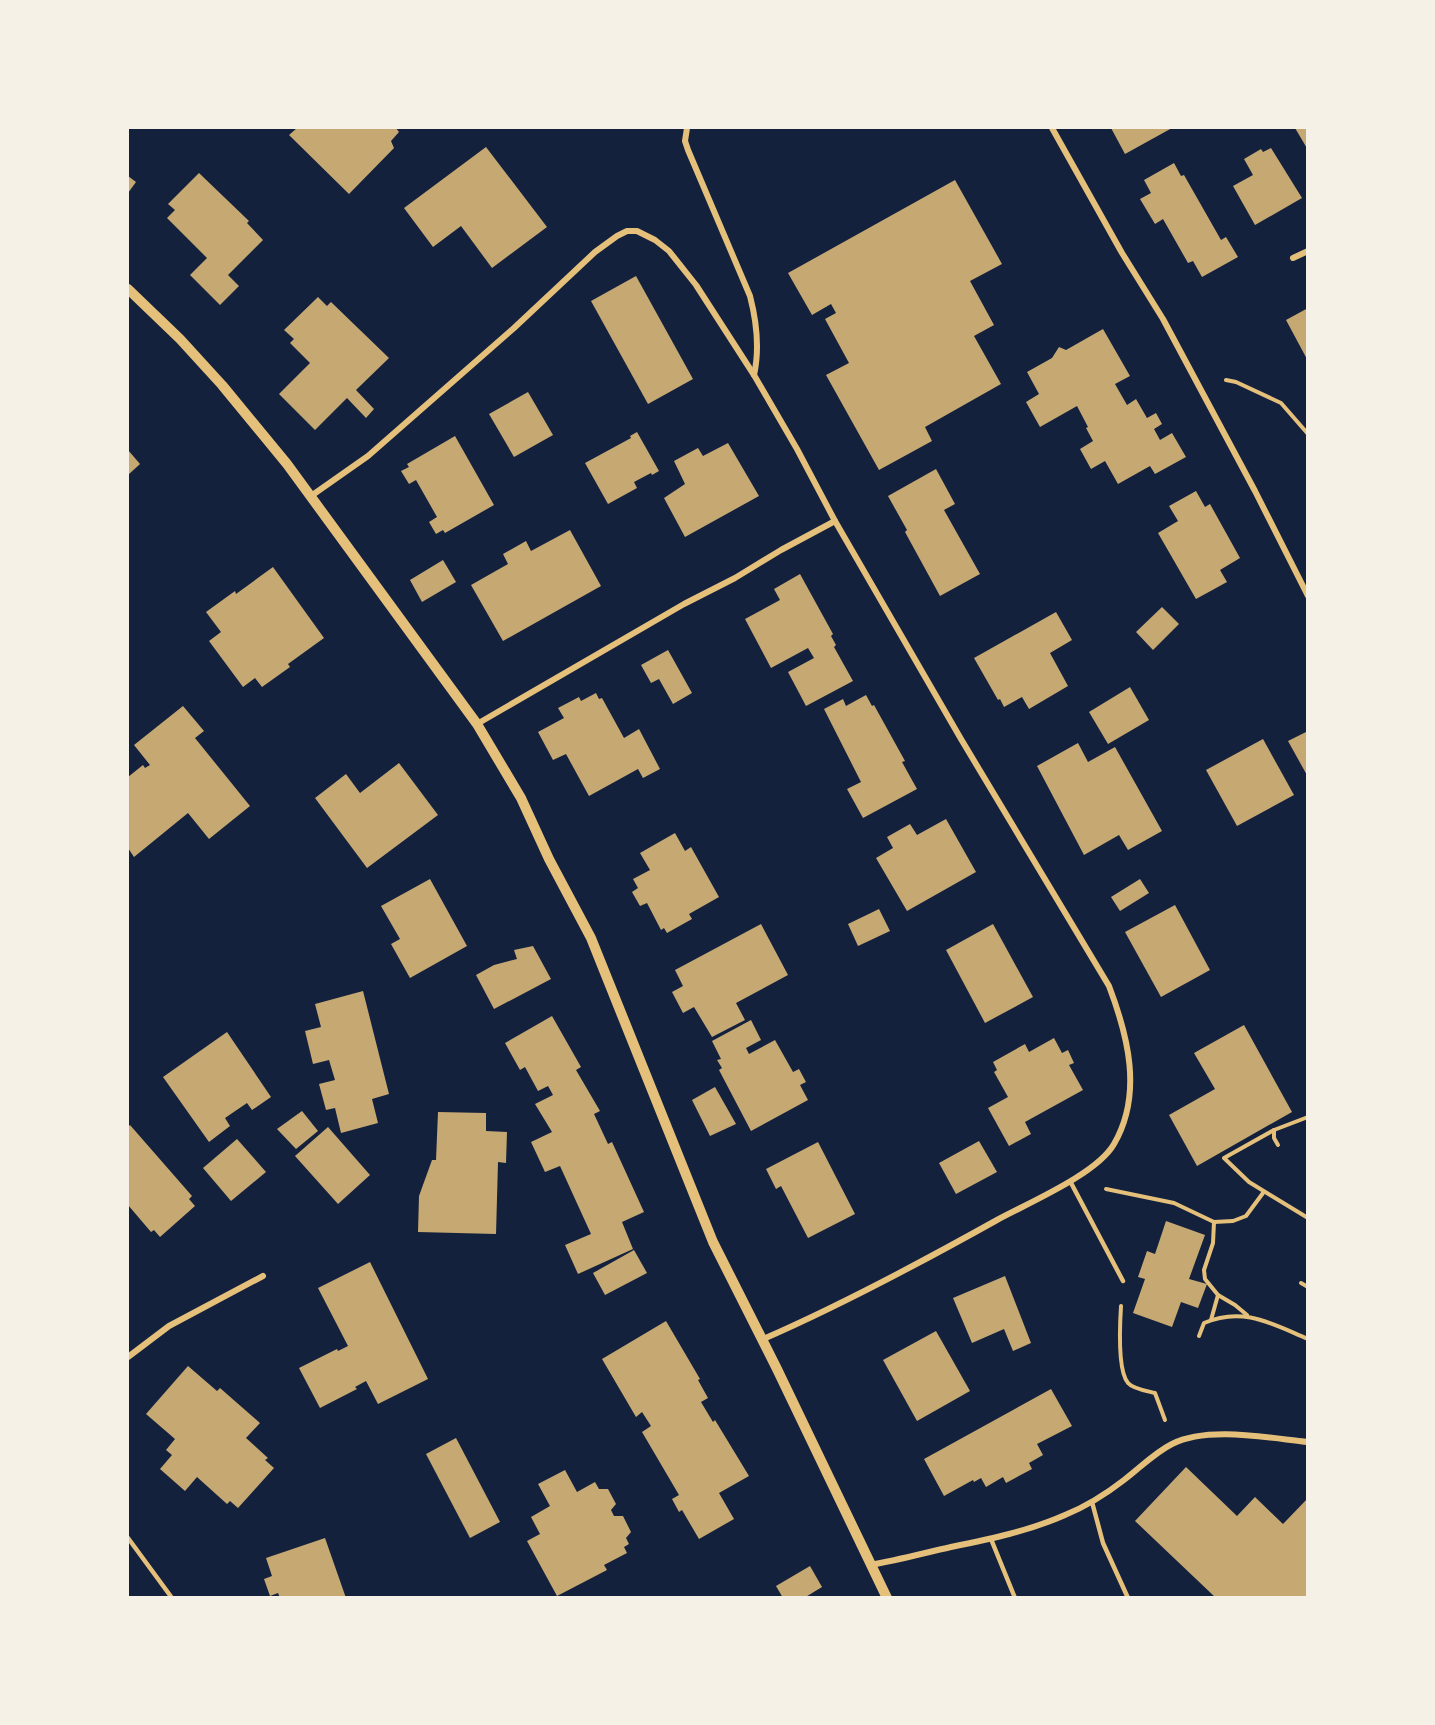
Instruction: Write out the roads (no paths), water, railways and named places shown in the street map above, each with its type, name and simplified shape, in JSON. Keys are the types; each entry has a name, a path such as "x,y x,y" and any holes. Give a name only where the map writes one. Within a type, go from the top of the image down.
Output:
{"street":[{"path":"687,128 685,141 688,150 750,296 757,320 757,358 754,375"},
{"path":"1052,128 1196,379 1308,596"},
{"path":"311,496 368,456 514,328 595,252 627,231 637,231 655,240 669,251 696,285 754,375 835,521 1109,986 1122,1022 1129,1053 1130,1079 1129,1097 1122,1126 1114,1145 1104,1156 1070,1181 928,1257 761,1340"},
{"path":"1293,258 1308,251"},
{"path":"128,289 156,315 222,385 287,464 477,724 521,798 549,859 591,938 712,1242 887,1598"},
{"path":"477,724 674,609 735,578 835,521"},
{"path":"128,1357 169,1326 262,1276"},
{"path":"870,1565 991,1539 1047,1522 1092,1502 1174,1443 1216,1435 1308,1442"}],"lane":[{"path":"1070,1181 1123,1281"},
{"path":"1092,1502 1103,1543 1128,1598"},
{"path":"128,1538 172,1598"},
{"path":"991,1539 1015,1598"}]}
